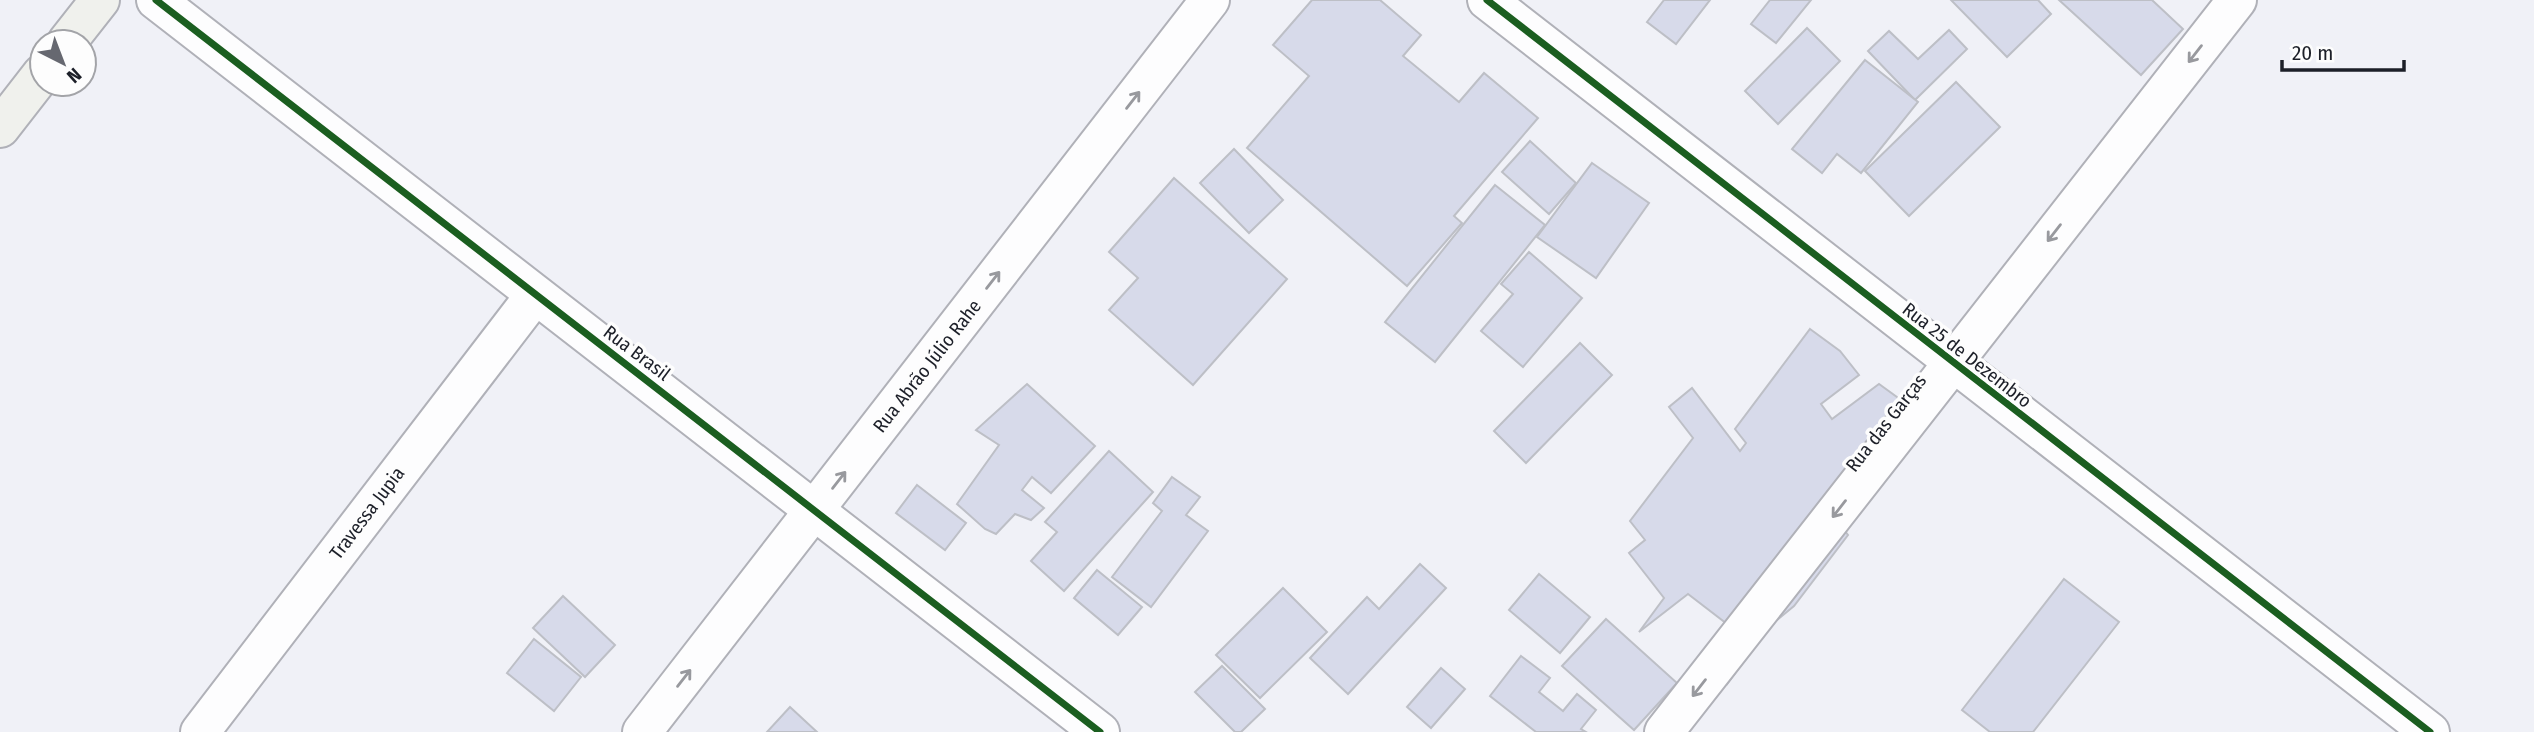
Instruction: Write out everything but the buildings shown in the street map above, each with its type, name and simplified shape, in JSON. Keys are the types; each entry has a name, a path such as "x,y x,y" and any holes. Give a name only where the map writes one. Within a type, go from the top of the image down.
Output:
{"main road":[{"path":"78,28 100,0"},
{"path":"0,128 28,92"}],"street":[{"name":"Rua Brasil","path":"156,0 535,295 816,509 1100,732"},
{"name":"Rua Abrão Júlio Rahe","path":"642,732 1210,0"},
{"name":"Rua 25 de Dezembro","path":"1488,0 2430,732"},
{"name":"Rua das Garças","path":"1664,732 2237,0"},
{"name":"Travessa Jupia","path":"200,732 535,295"}],"cycle path":[{"path":"156,0 1100,732"},
{"path":"1487,0 2430,732"}]}
